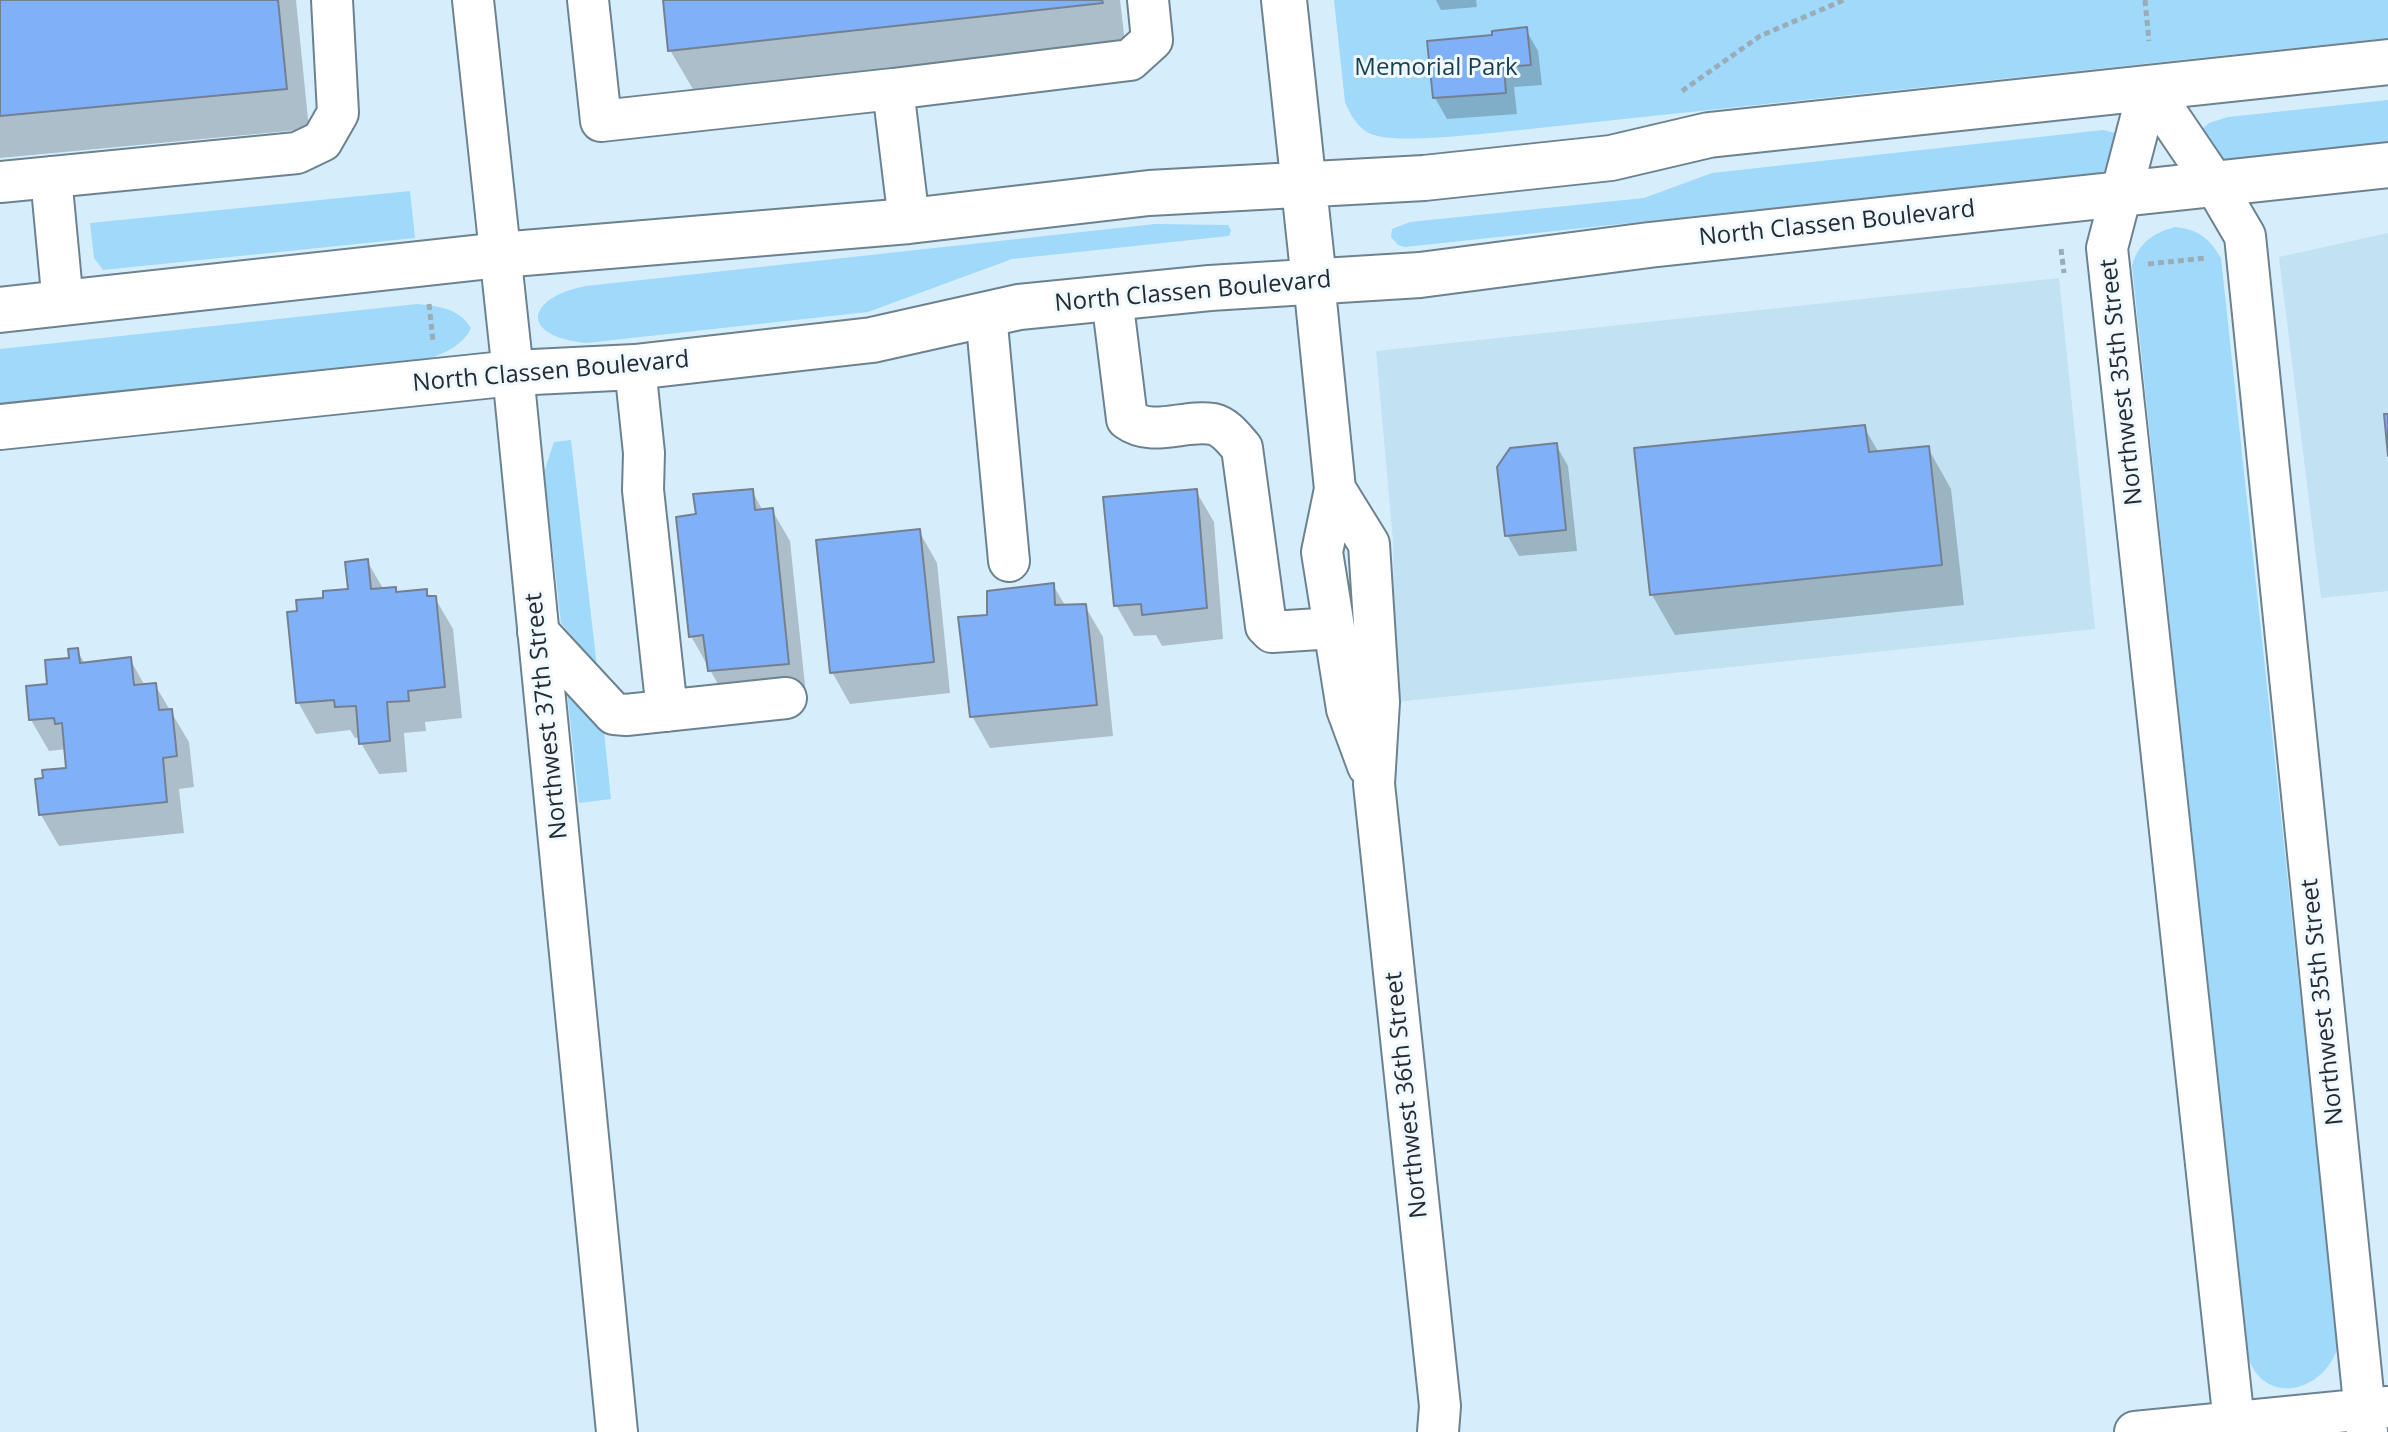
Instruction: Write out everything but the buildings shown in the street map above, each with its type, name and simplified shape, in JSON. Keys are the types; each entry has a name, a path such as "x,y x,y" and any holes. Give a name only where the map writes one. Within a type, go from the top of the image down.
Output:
{"main road":[{"name":"Northwest 36th Street","path":"1284,0 1314,281"},
{"path":"0,310 500,255 909,221 1149,193 1424,178 1611,158 1709,135 2388,62"},
{"name":"North Classen Boulevard","path":"0,427 513,373 635,367 872,340 986,314 1112,298 1420,275 1664,243 2388,165"}],"street":[{"path":"0,182 297,153 322,141 338,113 332,0"},
{"name":"Northwest 37th Street","path":"473,0 513,373 617,1432"},
{"path":"588,0 601,121 1130,60 1152,40 1148,0"},
{"name":"Northwest 35th Street","path":"2149,87 2214,183 2245,236 2373,1416"},
{"name":"Northwest 35th Street","path":"2149,87 2107,248 2235,1426"},
{"path":"893,89 909,221"},
{"path":"51,177 63,304"},
{"name":"Northwest 36th Street","path":"1314,281 1335,489 1322,552 1347,709 1374,784"},
{"path":"1112,298 1127,419 1140,429 1214,424 1228,432 1242,448 1266,626 1272,632 1334,628"},
{"path":"986,314 1009,561"},
{"path":"635,367 644,453 643,490 667,711"},
{"name":"Northwest 36th Street","path":"1335,489 1369,544 1379,702 1374,784 1442,1423"},
{"path":"538,632 614,714 786,698"},
{"path":"2135,1432 2373,1416"}],"path":[{"path":"1682,91 1760,36 1844,0"},
{"path":"2145,0 2149,41"},
{"path":"2061,249 2064,273"},
{"path":"2135,265 2215,258"},
{"path":"429,302 434,354"}],"shaded area":[{"path":"2388,233 2388,591 2321,598 2279,257"},
{"path":"2059,278 2095,629 1396,702 1393,541 1376,351"}],"green space":[{"name":"Memorial Park","path":"1334,0 2388,0 2388,38 1492,133 1408,139 1367,132 1349,111 1345,102"},
{"path":"2388,100 2388,143 2228,160 2219,159 2201,130 2209,123 2228,117"},
{"path":"2103,130 2119,134 2108,170 2097,173 1405,247 1398,245 1391,237 1392,229 1410,222 1644,198 1712,173"},
{"path":"410,191 415,238 103,270 94,258 90,223"},
{"path":"1155,224 1228,225 1231,230 1229,236 1012,259 868,312 586,343 549,333 540,325 538,316 551,299 586,286"},
{"path":"2175,227 2202,236 2221,258 2338,1347 2320,1375 2307,1384 2292,1388 2265,1382 2255,1371 2247,1354 2132,266 2138,251 2148,240"},
{"path":"417,304 454,312 471,328 468,334 446,352 426,360 0,405 0,349"},
{"path":"571,440 597,667 561,623 544,472 554,442"},
{"path":"566,682 604,732 611,799 579,803"}]}
